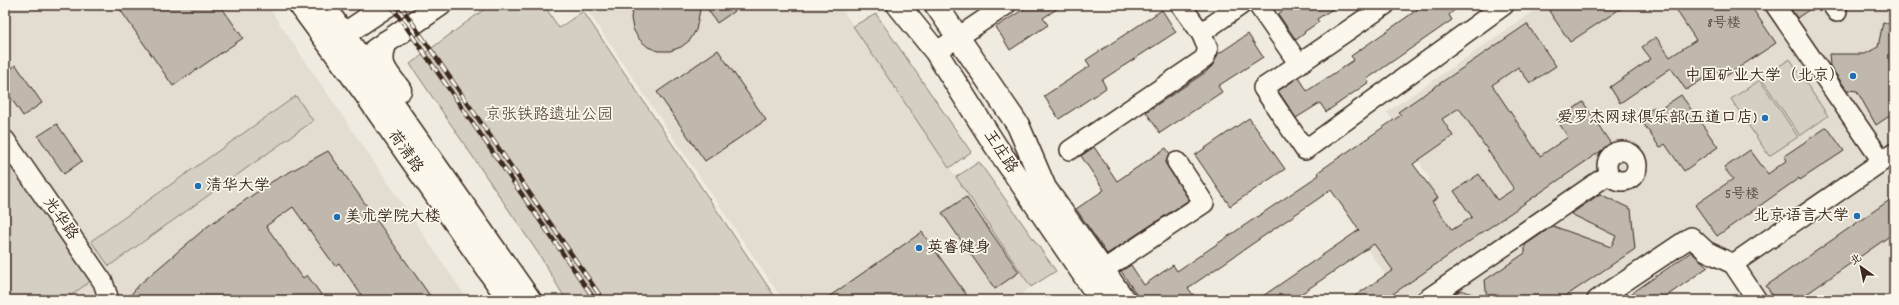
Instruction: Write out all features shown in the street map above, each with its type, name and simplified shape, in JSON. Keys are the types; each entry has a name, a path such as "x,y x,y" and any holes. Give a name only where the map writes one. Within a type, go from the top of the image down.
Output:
{"main road":[{"name":"荷清路","path":"300,5 509,300"},
{"name":"荷清路","path":"323,5 360,60 530,300"},
{"path":"388,5 343,35 337,56 360,60 440,5"},
{"name":"王庄路","path":"898,5 936,52 1000,151 1101,300"},
{"name":"王庄路","path":"936,5 1018,125 1044,188 1124,300"},
{"path":"386,42 381,55 383,66 471,190 542,300"}],"street":[{"path":"936,52 1006,5"},
{"path":"1070,150 1204,59 1208,49 1200,33 1181,5"},
{"path":"1200,33 1241,5"},
{"path":"1258,5 1298,64"},
{"path":"1385,5 1263,88 1305,150 1504,5"},
{"path":"1733,264 1888,157 1775,5"},
{"name":"光华路","path":"5,140 103,282 109,300"},
{"path":"1103,270 1204,203 1177,162"},
{"path":"1426,300 1609,174"},
{"path":"1597,300 1691,237 1706,251 1733,264 1757,300"}],"shaded area":[{"name":"清华大学","path":"5,5 267,5 468,300 5,300"},
{"path":"594,5 839,5 1031,287 1013,300 783,300 587,10"},
{"path":"1543,5 1894,5 1894,147 1738,255 1707,246 1686,227 1580,300 1403,300 1355,231 1430,179 1387,112"},
{"name":"北京语言大学","path":"1894,164 1894,300 1760,300 1747,268"}],"green space":[{"name":"京张铁路遗址公园","path":"490,5 544,5 559,28 583,11 777,300 566,300 540,256 410,64"},
{"path":"876,14 971,152 949,168 853,26"},
{"name":"爱罗杰网球俱乐部(五道口店)","path":"1790,59 1828,116 1800,136 1761,78"},
{"name":"爱罗杰网球俱乐部(五道口店)","path":"1760,80 1798,137 1769,156 1731,99"},
{"path":"296,96 313,121 109,266 91,241"},
{"path":"5,156 93,279 65,300 5,300"},
{"path":"979,162 1056,271 1031,287 956,177"}],"building":[{"path":"117,5 220,5 243,38 173,86"},
{"path":"633,5 701,5 696,30 690,40 681,47 670,51 658,51 648,47 639,39 633,29 631,18"},
{"path":"705,5 743,5 717,23"},
{"path":"1030,5 1063,5 1043,18 1048,25 1010,50 996,27"},
{"path":"1282,5 1339,5 1317,19 1319,22 1304,32 1305,33 1296,40 1278,14 1285,9"},
{"path":"1424,5 1460,5 1449,15 1452,20 1367,79 1369,82 1326,112 1320,103 1296,118 1278,91 1299,77 1307,91 1354,60 1351,56"},
{"path":"1558,5 1626,5 1570,42 1549,11"},
{"path":"1673,5 1750,5 1776,43 1723,78 1717,70 1686,90 1671,68 1620,103 1610,87 1651,59 1642,47 1656,37 1670,57 1696,40"},
{"path":"1788,5 1816,5 1797,18"},
{"path":"1162,10 1176,32 1102,80 1106,88 1059,119 1044,96 1090,66 1086,60"},
{"path":"1883,22 1894,25 1894,113 1876,125 1857,91 1847,90 1830,66 1829,54 1865,54 1878,47"},
{"path":"1527,24 1556,66 1530,83 1518,67 1492,85 1540,156 1568,137 1557,120 1583,102 1611,144 1384,300 1349,300 1393,270 1374,244 1292,300 1257,300 1359,230 1331,190 1188,288 1197,300 1140,300 1121,271 1131,265 1144,285 1173,265 1177,271 1319,175 1318,172 1401,115 1398,112","holes":["1459,108 1514,189 1497,200 1479,174 1454,191 1472,217 1452,230 1432,202 1438,198 1413,164 1453,136 1442,119"]},
{"path":"1248,34 1263,57 1218,86 1222,92 1160,133 1146,112 1206,72 1214,63 1218,54"},
{"path":"718,50 766,120 705,161 657,92"},
{"path":"16,65 42,103 23,116 5,89 5,73"},
{"path":"1681,95 1718,147 1684,171 1665,144 1660,148 1639,117 1654,107 1657,111"},
{"path":"1249,118 1285,169 1230,206 1195,155"},
{"path":"57,124 82,161 64,174 38,136"},
{"path":"1827,127 1844,151 1800,180 1799,178 1717,236 1695,205 1733,179 1724,168 1750,150 1768,174 1787,160 1784,156"},
{"path":"1094,147 1117,181 1166,148 1170,154 1165,163 1189,200 1107,254 1076,209 1104,190 1081,156"},
{"name":"美术学院大楼","path":"328,151 433,300 365,300 339,263 335,266 293,207 266,226 303,278 307,275 325,300 126,300 141,283 208,226 273,181"},
{"path":"1600,194 1631,209 1635,249 1560,300 1487,300 1485,280 1525,253 1525,245 1553,226 1611,247 1616,236 1571,214"},
{"path":"966,197 1019,272 995,289 942,213"},
{"path":"1894,197 1894,233 1798,300 1776,300 1766,286"},
{"path":"922,232 970,300 824,300"},
{"path":"1691,252 1708,267 1661,300 1622,300"},
{"path":"1461,290 1485,299 1485,300 1445,300"}],"railway":[{"path":"391,5 595,300"},
{"path":"400,5 603,300"}],"place":[{"name":"中国矿业大学（北京）","path":"1853,76"},
{"name":"爱罗杰网球俱乐部(五道口店)","path":"1765,118"},
{"name":"清华大学","path":"198,186"},
{"name":"北京语言大学","path":"1857,216"},
{"name":"美术学院大楼","path":"337,217"},
{"name":"英睿健身","path":"919,248"}]}
